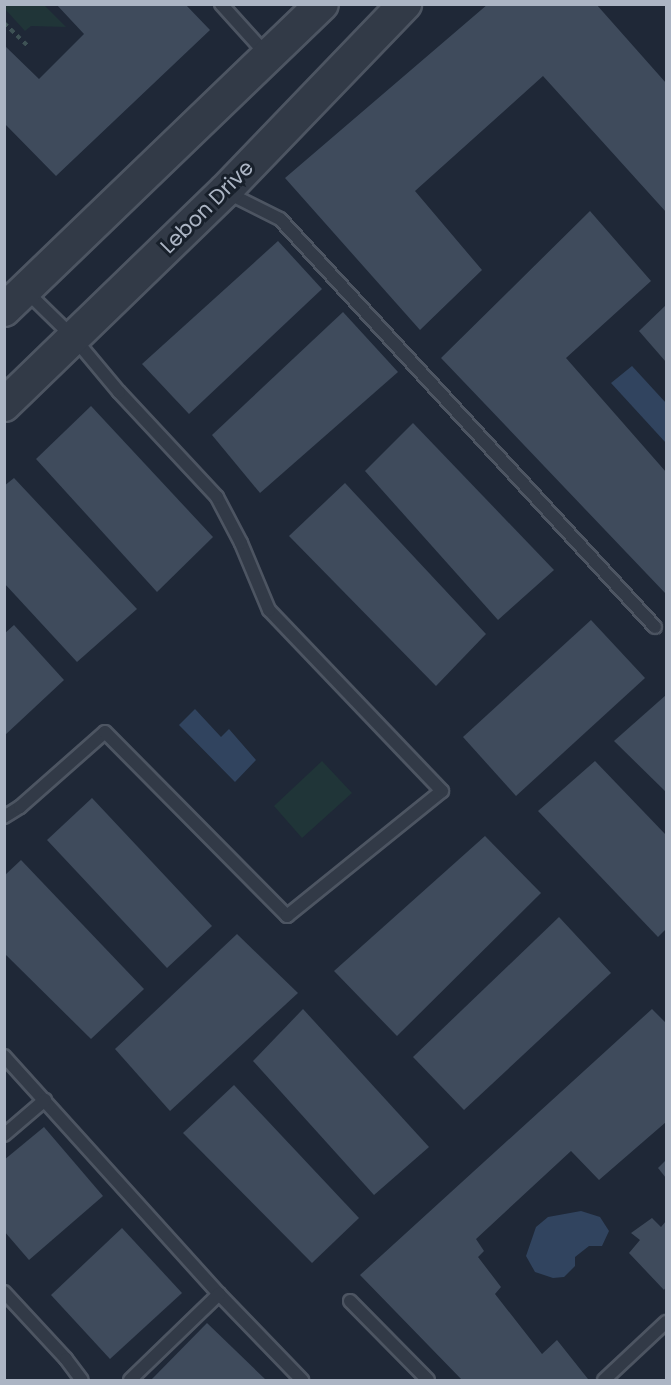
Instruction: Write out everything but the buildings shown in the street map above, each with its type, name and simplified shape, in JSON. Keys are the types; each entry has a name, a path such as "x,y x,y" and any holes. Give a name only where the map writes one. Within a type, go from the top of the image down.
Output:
{"street":[{"path":"15,300 322,4"},
{"name":"Lebon Drive","path":"4,405 225,191 405,4"}],"lane":[{"path":"221,4 268,56"},
{"path":"225,191 280,219 655,627"},
{"path":"4,817 20,807 105,732 286,916 442,791 269,610 241,543 217,496 119,392 74,338 15,300"},
{"path":"4,1056 219,1294 302,1380"},
{"path":"4,1135 45,1100"},
{"path":"4,1292 66,1359 82,1380"},
{"path":"130,1380 219,1294"},
{"path":"350,1301 429,1380"},
{"path":"604,1380 666,1322"}],"path":[{"path":"4,23 29,47"}],"green space":[{"path":"5,4 44,5 66,27 31,26 25,31 5,9"},
{"path":"322,761 352,793 302,838 274,806"}],"water":[{"path":"632,366 666,403 666,443 611,383"},
{"path":"195,709 221,737 229,729 256,760 235,782 179,725"},
{"path":"581,1211 600,1217 609,1231 602,1246 589,1246 575,1257 575,1266 564,1277 553,1278 535,1272 526,1256 536,1227 548,1217"}]}
